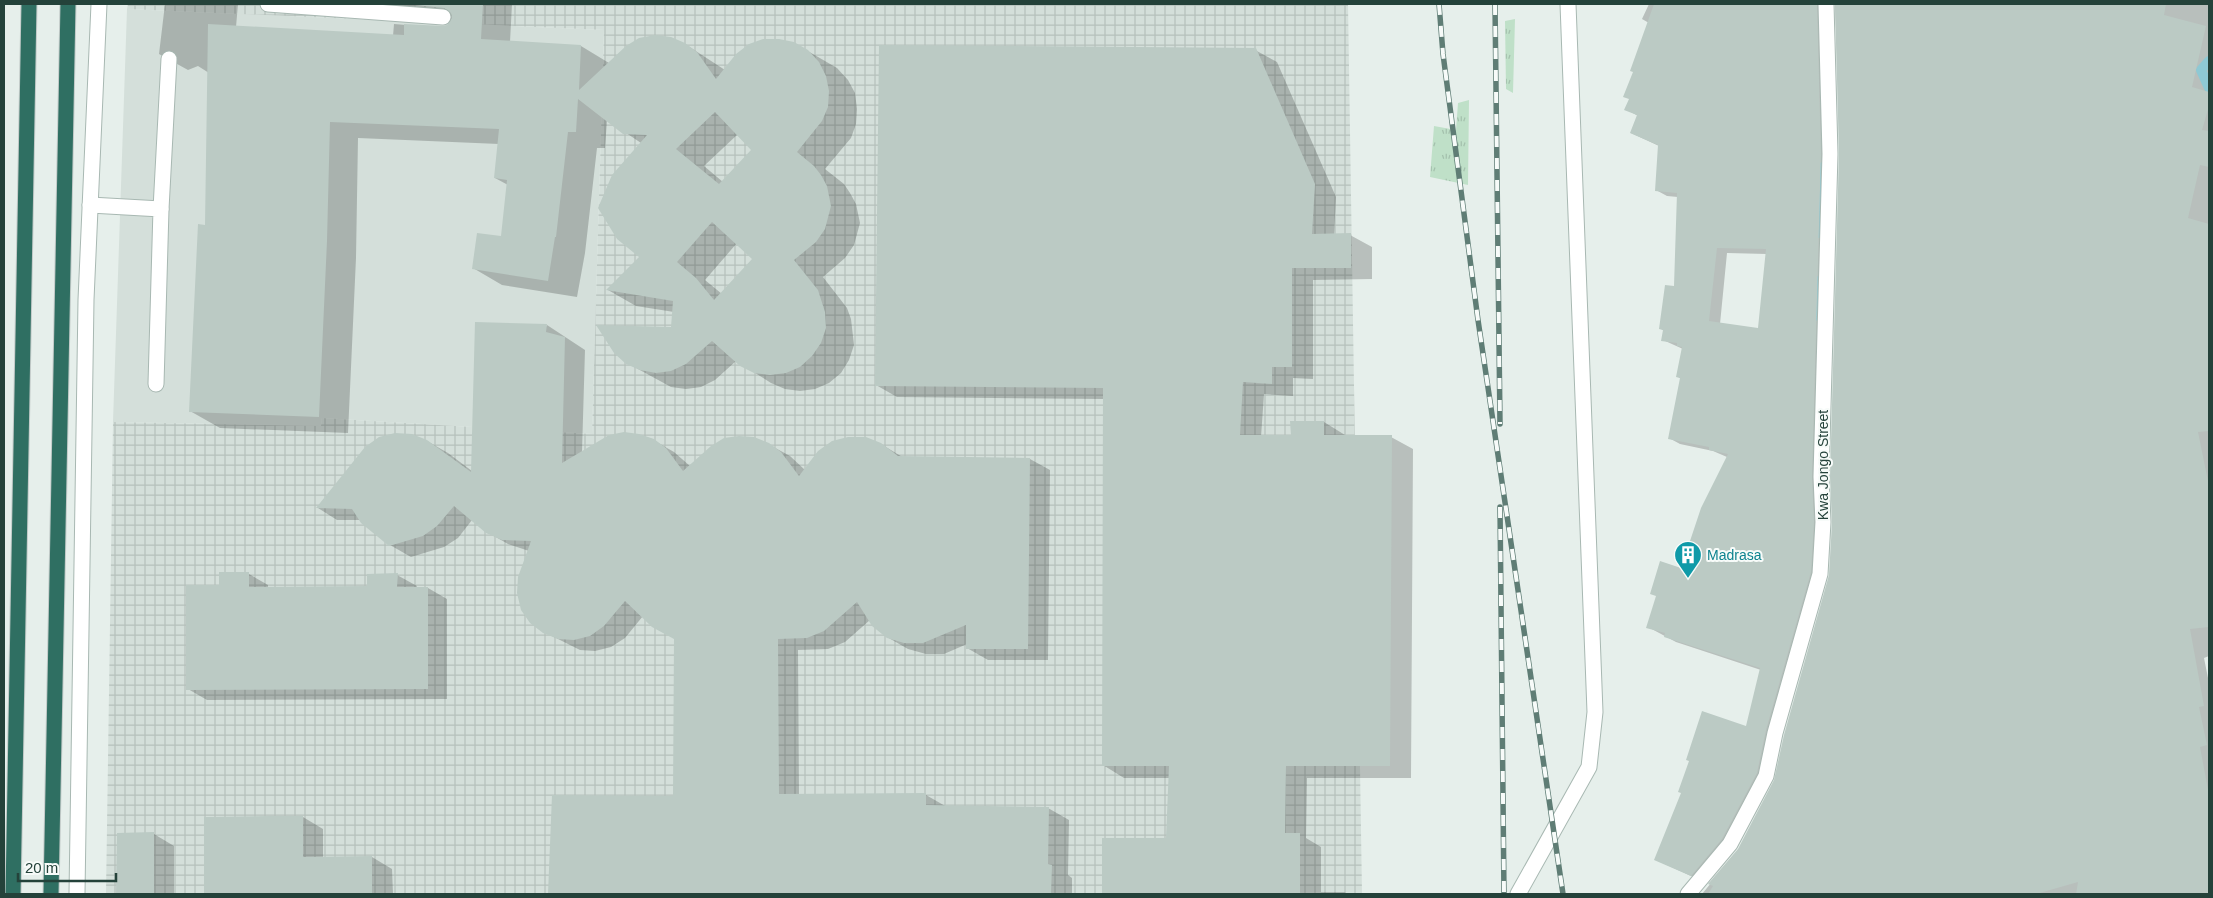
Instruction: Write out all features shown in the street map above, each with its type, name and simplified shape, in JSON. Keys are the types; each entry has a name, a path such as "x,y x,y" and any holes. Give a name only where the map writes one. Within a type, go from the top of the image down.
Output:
{"highway":[{"path":"13,894 30,4"},
{"path":"51,894 68,4"}],"street":[{"path":"76,894 86,300 99,4"},
{"path":"268,4 443,17"},
{"path":"1518,894 1589,767 1595,712 1568,4"},
{"name":"Kwa Jongo Street","path":"1688,894 1730,844 1766,776 1775,733 1820,574 1823,522 1821,468 1830,154 1826,4"},
{"path":"156,384 161,209 170,59"},
{"path":"90,205 161,209"}],"shaded area":[{"path":"128,4 1348,4 1362,894 106,894 113,422 321,426 322,418 592,434 604,30 127,9"},
{"path":"127,9 604,30 592,434 322,418 321,426 113,422"}],"green space":[{"path":"1515,19 1513,93 1506,89 1505,21"},
{"path":"1469,100 1468,185 1430,177 1434,126 1456,130 1458,103"}],"building":[{"path":"405,4 483,4 481,39 581,45 579,90 626,46 639,38 655,35 671,37 685,43 697,52 716,79 736,54 749,44 763,39 779,39 794,42 808,50 819,62 826,76 829,91 828,107 822,121 797,152 814,166 821,175 827,186 831,206 825,229 816,242 794,260 818,290 825,312 826,328 821,343 812,356 800,367 786,373 770,375 754,373 740,366 712,341 686,364 671,371 656,373 640,370 626,364 614,353 596,325 671,327 673,301 606,290 639,257 617,239 598,208 612,175 647,135 623,134 578,99 576,132 568,132 556,237 548,281 472,269 477,233 501,236 507,180 494,178 499,129 330,122 319,417 189,412 198,224 205,225 208,24 404,35 404,24 447,25 452,18 451,13 444,8","holes":["715,112 751,150 719,184 676,149","712,222 752,259 714,300 696,278 677,262"]},
{"path":"1654,4 1817,4 1821,154 1812,477 1814,522 1811,572 1766,730 1757,773 1722,839 1691,876 1654,860 1681,793 1678,792 1689,761 1686,760 1702,711 1746,726 1760,668 1664,637 1665,633 1646,628 1656,596 1650,594 1660,561 1681,568 1701,508 1728,454 1709,450 1709,447 1668,439 1680,378 1676,377 1682,347 1677,346 1677,343 1661,341 1663,330 1659,329 1665,285 1674,286 1677,193 1655,191 1658,145 1630,133 1637,115 1624,110 1629,99 1623,97 1633,72 1630,71","holes":["1717,248 1766,249 1758,328 1709,321"]},
{"path":"1835,4 2166,4 2164,15 2206,26 2192,87 2209,92 2209,106 2202,130 2209,131 2209,167 2200,165 2188,218 2209,224 2209,431 2198,432 2209,486 2209,627 2190,629 2204,706 2199,707 2207,745 2200,747 2209,795 2209,894 2076,894 2078,882 2036,894 1708,894 1713,886 1708,884 1738,849 1774,780 1784,735 1829,575 1832,523 1830,477 1839,154"},
{"path":"879,45 1256,48 1315,184 1312,234 1351,233 1351,268 1292,268 1292,367 1272,367 1272,384 1243,382 1240,435 1291,435 1290,421 1324,421 1324,435 1392,435 1390,766 1286,766 1285,833 1300,833 1300,894 1102,894 1102,838 1166,838 1169,766 1102,766 1103,388 875,386"},
{"path":"475,322 547,324 546,332 565,337 562,463 609,435 624,432 654,439 666,448 683,471 711,446 724,438 739,436 754,437 769,443 781,452 799,476 818,451 832,441 848,437 866,437 881,443 898,456 1030,458 1028,649 966,649 966,625 923,643 904,643 887,638 872,626 857,602 824,631 807,638 778,639 779,794 926,793 926,805 1049,807 1048,864 1052,865 1051,894 548,894 552,795 673,796 674,639 652,627 625,601 604,626 590,636 574,640 558,639 543,633 530,623 521,610 517,593 518,577 531,541 502,540 486,533 454,506 437,526 423,536 389,546 361,523 352,509 316,508 365,447 379,437 395,433 412,434 427,440 471,472"},
{"path":"219,572 249,572 249,587 367,586 367,574 398,573 397,587 428,587 428,689 186,690 186,585 219,585"},
{"path":"303,816 303,857 372,856 372,894 204,894 204,817"},
{"path":"154,832 154,894 116,894 117,833"}],"waterway":[{"path":"2209,61 2201,70 2209,88"},
{"path":"1818,233 1823,167"},
{"path":"1816,281 1820,317"}],"railway":[{"path":"1439,4 1443,54 1478,320 1563,894"},
{"path":"1495,4 1500,424"},
{"path":"1500,507 1504,894"}],"place":[{"name":"Madrasa","path":"1688,579"}]}
